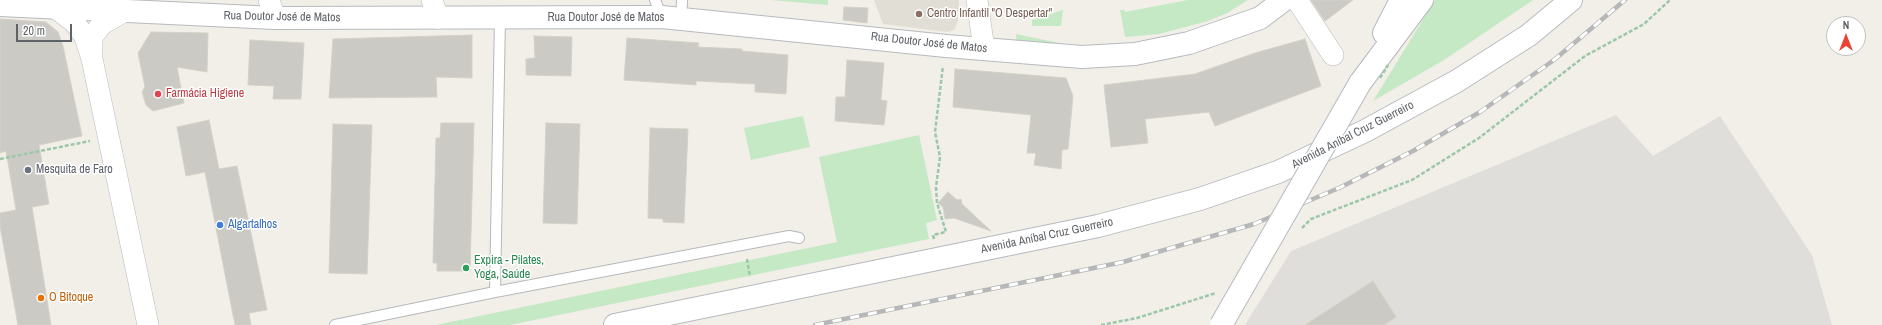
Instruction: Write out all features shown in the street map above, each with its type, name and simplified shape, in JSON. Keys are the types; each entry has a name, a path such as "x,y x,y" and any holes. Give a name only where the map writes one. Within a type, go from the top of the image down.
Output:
{"street":[{"path":"977,0 984,49"},
{"path":"1208,37 1252,14 1268,0"},
{"path":"1208,37 1260,18 1284,0"},
{"path":"1297,0 1333,55"},
{"path":"1371,60 1392,0"},
{"path":"1221,325 1360,83 1401,0"},
{"path":"1397,33 1416,0"},
{"path":"1360,83 1422,0"},
{"path":"1457,81 1551,0"},
{"path":"1457,81 1529,35 1571,0"},
{"path":"0,5 89,3 92,59"},
{"name":"Rua Doutor José de Matos","path":"89,3 125,11 435,9 500,18 670,9 946,46 1082,57 1114,56 1158,50 1208,37"},
{"path":"56,4 75,23 85,37 92,59 148,325"},
{"path":"92,59 92,37 102,24 125,11"},
{"name":"Avenida Aníbal Cruz Guerreiro","path":"615,325 1098,226 1200,200 1278,172 1365,131 1457,81"}],"lane":[{"path":"495,292 500,18"},
{"path":"335,325 495,292 744,244 789,236 799,238"}],"path":[{"path":"1300,229 1311,219 1412,180 1479,138 1585,56 1644,24 1670,0"},
{"path":"933,235 946,232 937,203 936,187 940,157 935,132 946,46"},
{"path":"0,159 108,137"},
{"path":"744,244 754,296"},
{"path":"1101,325 1137,318 1218,293"}],"shaded area":[{"name":"Centro Infantil \"O Despertar\"","path":"874,0 959,0 958,21 954,30 947,32 883,24"},
{"path":"1616,115 1653,156 1720,116 1812,255 1832,325 1245,325 1291,251"}],"green space":[{"path":"771,0 828,0 828,5"},
{"path":"1188,0 1248,0 1227,13 1208,21 1159,34 1125,37 1120,10 1124,10 1125,12"},
{"path":"1435,0 1533,0 1444,60 1373,101"},
{"path":"1063,10 1061,26 1032,26 1032,20"},
{"path":"1016,34 1078,47 1017,44"},
{"path":"803,116 810,147 751,160 744,128"},
{"path":"919,135 937,220 926,223 929,239 510,325 436,325 837,242 819,157"}],"building":[{"path":"1311,0 1353,0 1325,21"},
{"path":"844,7 868,8 867,23 843,20"},
{"path":"0,19 46,22 58,32 63,46 82,136 39,145 49,204 32,207 51,325 18,325 0,226 0,213 16,210 6,151 0,153"},
{"path":"151,32 208,33 207,72 177,67 184,103 153,111 146,105 142,92 145,87 138,53"},
{"path":"472,35 472,78 436,77 437,97 329,98 333,39"},
{"path":"534,36 572,37 571,76 526,75 526,59 535,58"},
{"path":"627,38 699,43 698,47 742,49 742,51 788,55 786,94 755,92 755,84 696,81 696,85 624,80"},
{"path":"1305,39 1321,86 1215,126 1209,112 1145,119 1148,143 1111,147 1104,85 1195,74 1255,53"},
{"path":"250,40 304,43 301,99 273,99 274,86 248,85"},
{"path":"847,60 884,63 881,100 887,101 884,125 835,121 836,97 845,97"},
{"path":"955,69 1066,78 1073,96 1068,149 1062,150 1061,169 1034,165 1036,153 1027,153 1031,115 953,107"},
{"path":"209,120 219,169 237,166 267,310 249,313 251,325 235,325 205,172 186,176 177,127"},
{"path":"441,123 474,123 470,271 437,271 437,263 433,263 436,138 440,138"},
{"path":"546,123 580,124 577,224 543,223"},
{"path":"333,124 372,125 367,274 329,273"},
{"path":"650,128 688,129 684,223 663,222 663,219 648,218"},
{"path":"948,192 957,200 961,199 962,204 991,231 954,218 945,219 943,207 938,203"},
{"path":"1373,281 1396,317 1384,325 1305,325"}],"railway":[{"path":"815,325 1123,262 1254,224 1339,188 1413,151 1480,112 1554,60 1625,0"}],"place":[{"name":"Centro Infantil \"O Despertar\"","path":"919,14"},
{"name":"Farmácia Higiene","path":"158,94"},
{"name":"Mesquita de Faro","path":"28,170"},
{"name":"Algartalhos","path":"220,225"},
{"name":"Expira - Pilates, Yoga, Saúde","path":"466,268"},
{"name":"O Bitoque","path":"41,298"}]}
